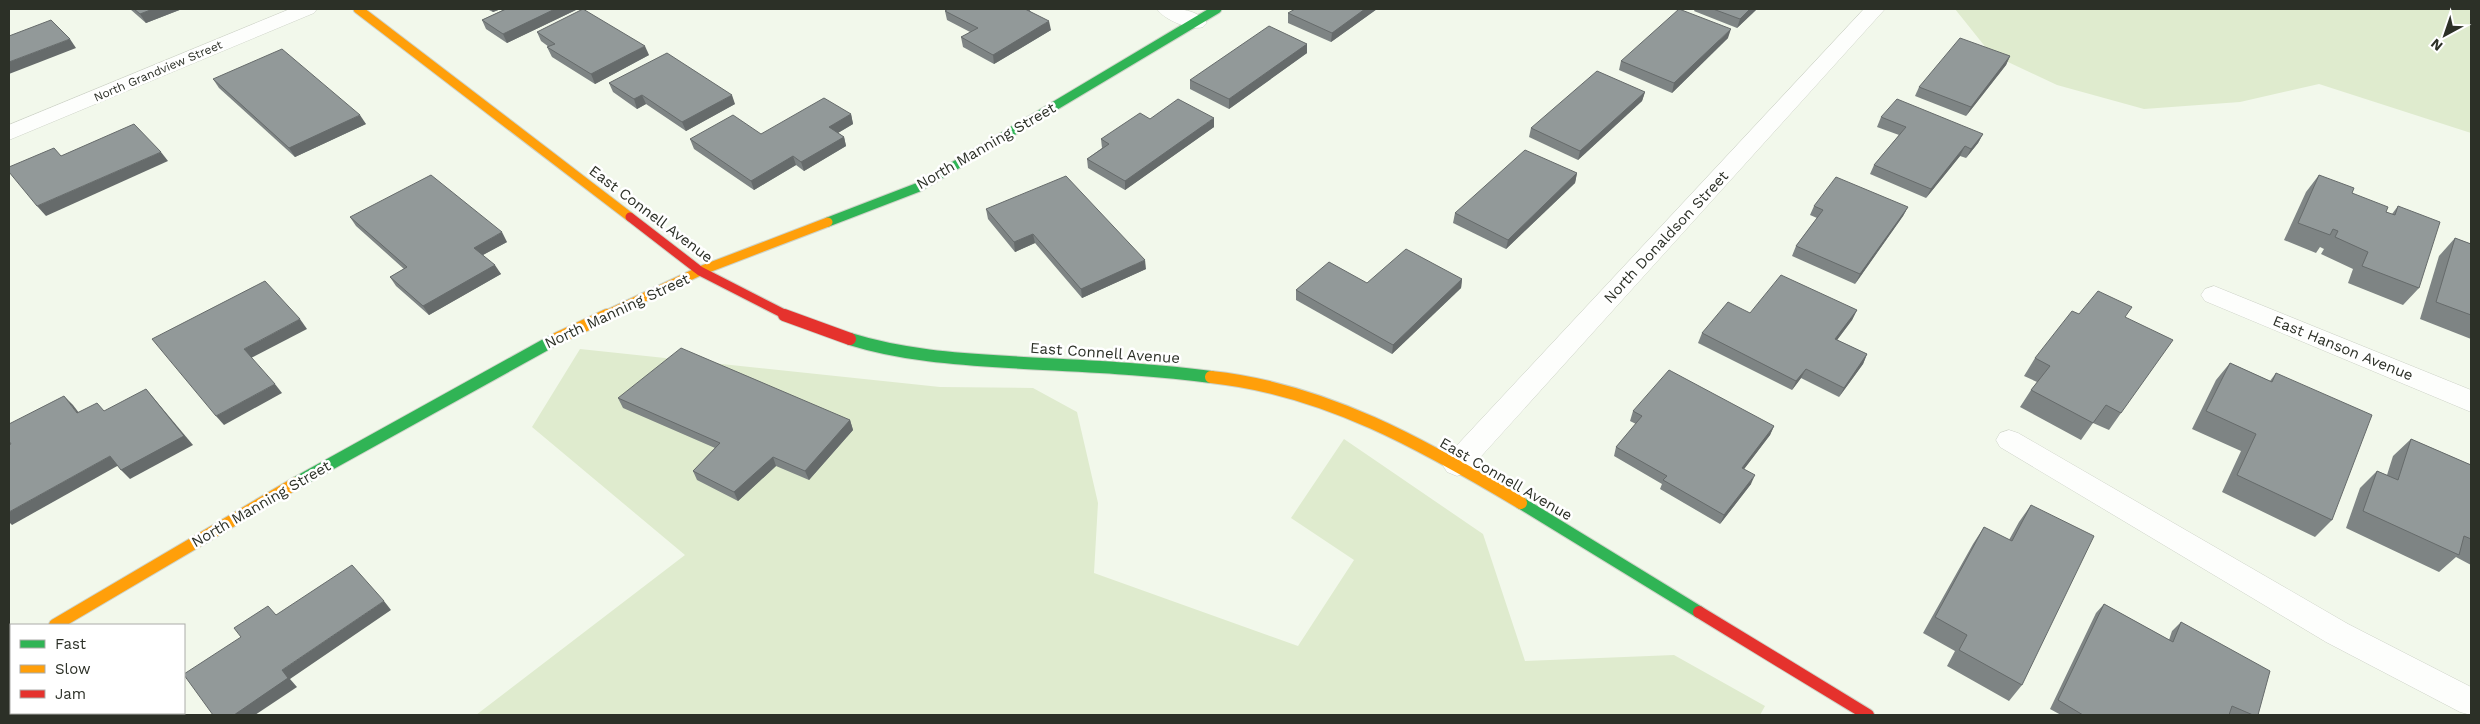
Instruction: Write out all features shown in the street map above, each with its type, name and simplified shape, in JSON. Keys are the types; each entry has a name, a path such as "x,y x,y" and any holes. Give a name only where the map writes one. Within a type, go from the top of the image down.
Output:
{"street":[{"name":"North Grandview Street","path":"9,132 307,9"},
{"name":"East Connell Avenue","path":"358,9 700,272 781,314 860,342 904,350 984,360 1167,370 1267,385 1340,408 1457,464 1868,715"},
{"path":"1168,9 1196,22"},
{"name":"North Manning Street","path":"58,624 257,505 532,350 700,272 919,187 1217,9"},
{"name":"North Donaldson Street","path":"1457,464 1875,9"},
{"name":"East Hanson Avenue","path":"2214,295 2471,400"}],"lane":[{"path":"2009,440 2337,632 2471,702"}],"green space":[{"path":"1955,9 2471,9 2471,133 2319,84 2240,102 2144,109 2057,85 1991,54"},
{"path":"580,349 940,387 1033,388 1077,412 1098,503 1094,573 1298,646 1354,560 1291,518 1344,439 1483,534 1525,661 1674,655 1765,706 1760,715 476,715 685,555 532,427"}],"building":[{"path":"134,9 153,9 140,14"},
{"path":"506,9 555,9 503,34 482,20"},
{"path":"583,9 645,46 591,74 547,47 555,44 537,32"},
{"path":"948,9 1025,9 1049,21 993,55 961,37 978,28 945,11"},
{"path":"1295,9 1365,9 1332,33 1288,13"},
{"path":"1679,9 1731,29 1674,83 1621,61"},
{"path":"1713,9 1750,9 1740,19"},
{"path":"51,20 70,39 9,62 9,36"},
{"path":"1269,26 1307,44 1229,99 1190,80"},
{"path":"1960,38 2010,56 1971,107 1919,87"},
{"path":"282,49 360,115 289,148 213,79"},
{"path":"667,53 732,95 682,122 642,95 634,99 609,83"},
{"path":"1597,71 1645,92 1580,151 1531,128"},
{"path":"824,98 851,114 829,127 844,137 801,162 793,156 751,181 690,139 733,115 761,134"},
{"path":"1178,99 1214,118 1125,181 1087,159 1109,144 1101,139 1140,113 1150,119"},
{"path":"1897,99 1983,134 1971,149 1965,146 1931,189 1874,165 1906,127 1881,117"},
{"path":"134,124 161,152 37,206 9,172 9,167 54,148 61,156"},
{"path":"1525,150 1577,173 1508,240 1455,213"},
{"path":"431,175 502,232 474,248 495,265 423,306 390,277 407,267 350,217"},
{"path":"2319,175 2354,188 2352,193 2388,207 2386,212 2395,215 2398,206 2440,222 2419,288 2362,266 2368,252 2335,237 2338,231 2333,229 2330,235 2298,223"},
{"path":"1066,176 1145,260 1081,289 1033,234 1014,242 986,209"},
{"path":"1836,177 1908,207 1860,274 1796,246 1823,210 1814,206"},
{"path":"2455,238 2471,244 2471,315 2436,302"},
{"path":"1406,249 1462,279 1393,345 1296,290 1329,262 1367,283"},
{"path":"1781,275 1857,310 1835,339 1867,354 1844,388 1806,369 1796,381 1702,333 1728,302 1750,313"},
{"path":"265,281 300,319 244,349 275,384 216,416 152,339"},
{"path":"2098,291 2132,307 2125,317 2173,340 2121,413 2106,405 2093,423 2031,390 2050,366 2035,358 2072,311 2079,314"},
{"path":"681,348 850,420 805,471 773,457 734,492 693,471 720,443 618,398"},
{"path":"2230,363 2272,382 2276,373 2372,415 2332,520 2237,475 2256,434 2206,411"},
{"path":"1669,370 1774,426 1742,468 1755,475 1724,515 1663,480 1667,476 1616,447 1642,416 1633,411"},
{"path":"146,389 184,436 121,470 110,456 9,512 9,445 11,444 9,441 9,424 64,396 77,413 97,403 104,411"},
{"path":"2411,439 2471,465 2471,539 2464,536 2459,555 2363,511 2377,471 2398,480"},
{"path":"2031,505 2094,536 2022,685 1959,650 1967,635 1935,617 1984,527 2012,541"},
{"path":"352,565 384,601 282,670 288,678 234,715 213,715 185,676 185,673 241,637 234,628 268,606 276,615"},
{"path":"2104,604 2173,642 2181,622 2270,671 2258,715 2253,715 2232,706 2229,715 2083,715 2058,700"}],"traffic: fast":[{"path":"828,222 919,187 1217,9"},
{"path":"850,339 890,349 958,358 1117,367 1211,377"},
{"path":"296,483 554,340"},
{"path":"1521,503 1699,612"}],"traffic: slow":[{"path":"358,9 630,217"},
{"path":"554,340 700,271 828,222"},
{"path":"1211,377 1268,385 1301,395 1367,420 1430,451 1521,503"},
{"path":"57,624 296,483"}],"traffic: jam":[{"path":"630,217 700,271 781,314 850,339"},
{"path":"1699,612 1868,715"}]}
